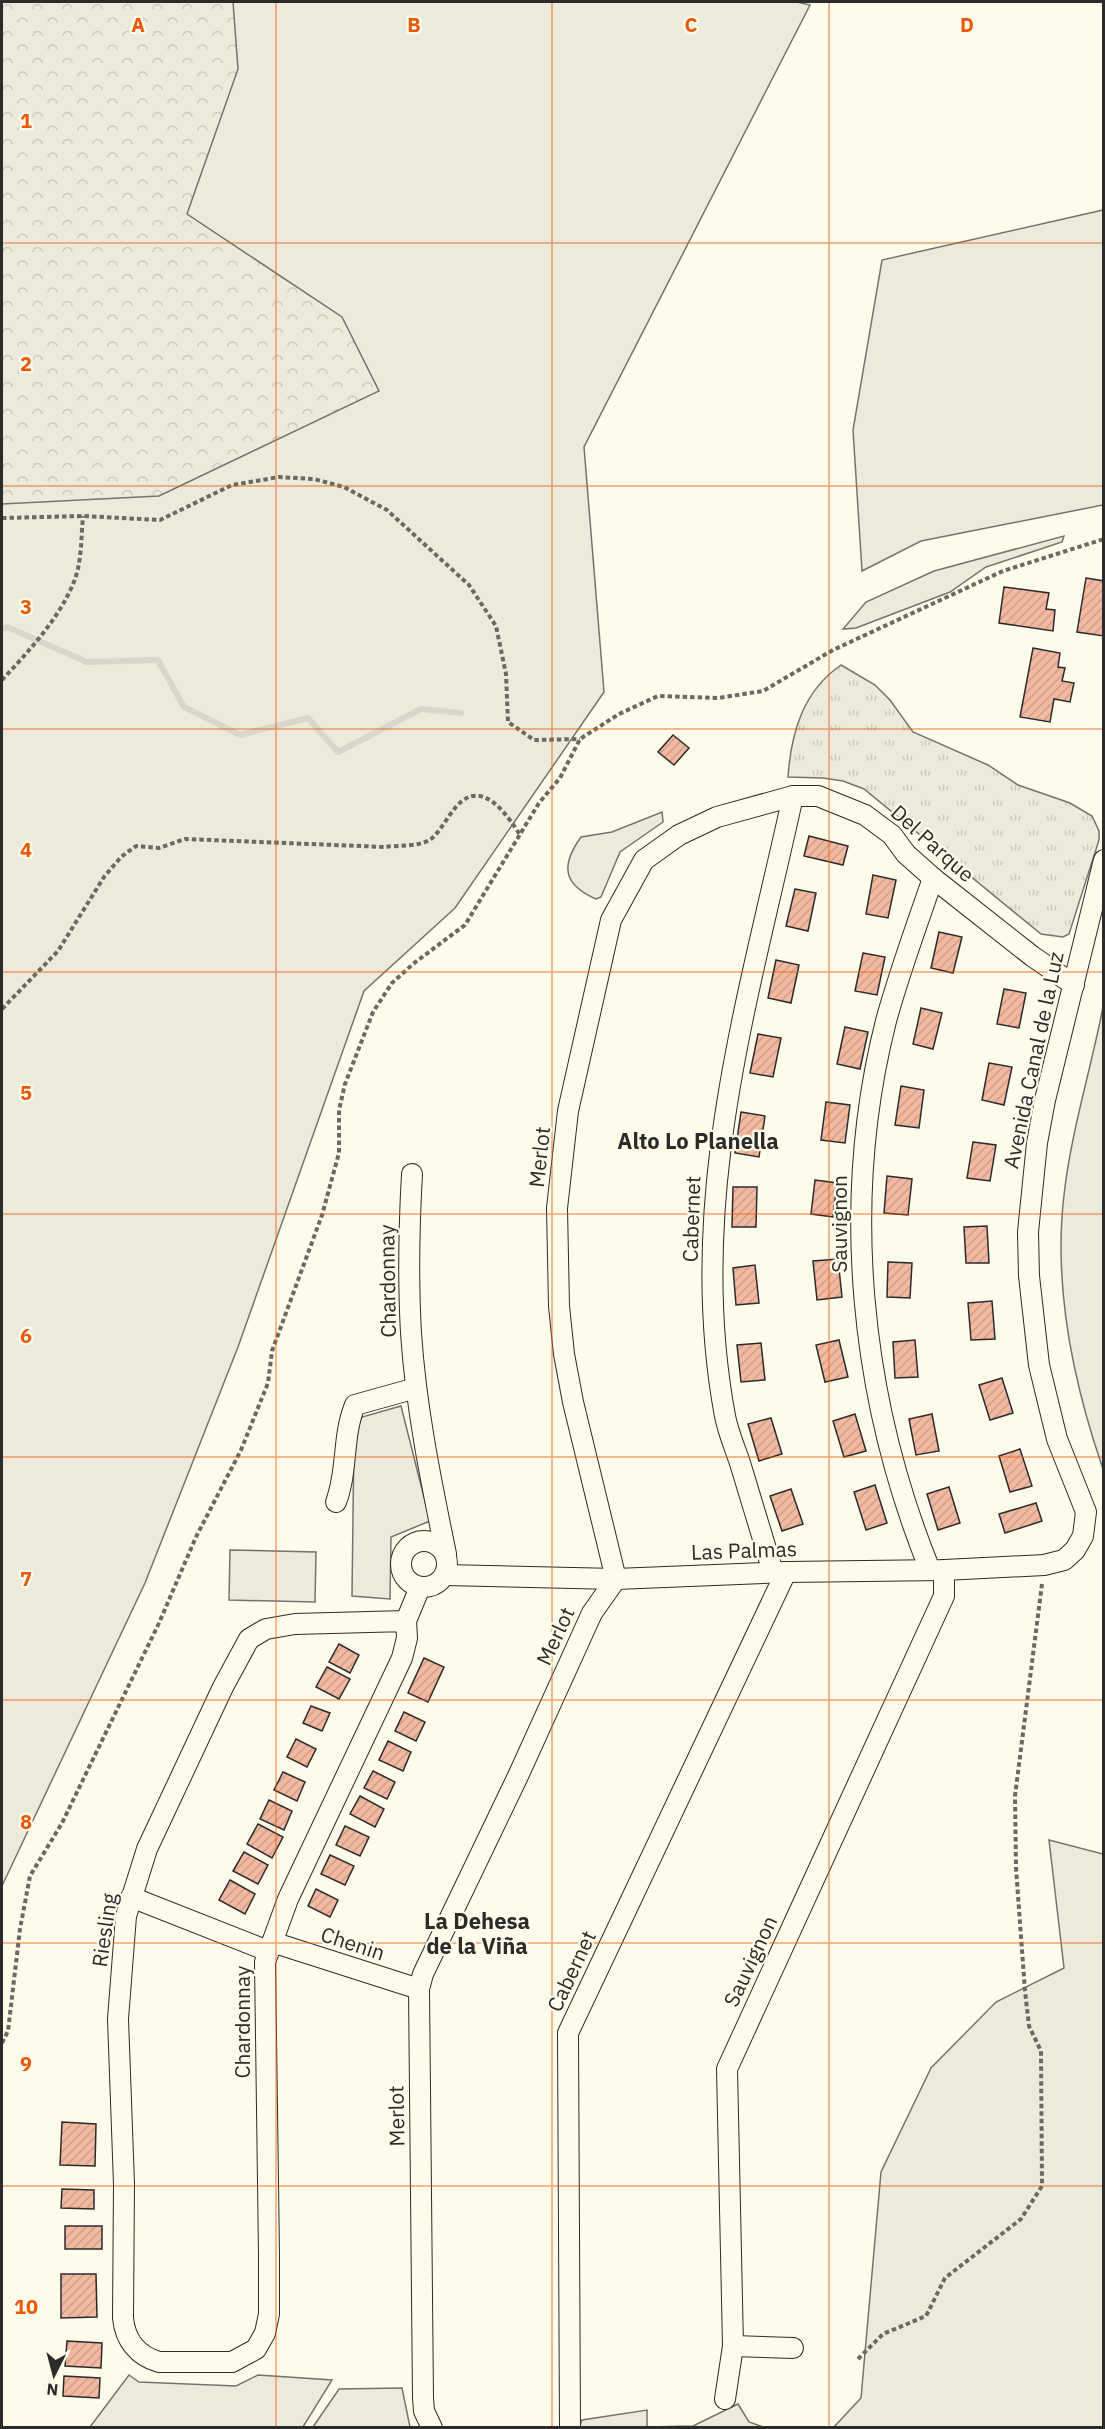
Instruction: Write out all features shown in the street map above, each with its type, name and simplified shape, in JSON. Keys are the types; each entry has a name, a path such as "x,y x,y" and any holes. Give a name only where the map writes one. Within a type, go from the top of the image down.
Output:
{"street":[{"name":"Del Parque","path":"644,860 679,835 717,817 793,796 818,796 865,815 892,835 906,854 933,878 1032,956 1074,985"},
{"name":"Cabernet","path":"570,2427 568,2033 779,1572 725,1417 718,1365 713,1261 718,1156 733,1055 793,796"},
{"name":"Merlot","path":"432,2427 424,2411 423,2398 419,1989 423,1974 592,1613 616,1578 575,1412 564,1354 559,1306 557,1208 568,1111 611,920 644,860"},
{"name":"Avenida Canal de la Luz","path":"1044,1565 1064,1560 1075,1550 1083,1536 1086,1512 1069,1475 1046,1402 1032,1321 1029,1221 1036,1143 1104,860"},
{"name":"Sauvignon","path":"725,2399 733,2346 727,2069 944,1596 937,1570 895,1466 874,1375 864,1292 861,1229 862,1176 875,1072 887,1020 933,878"},
{"name":"Chardonnay","path":"412,1174 409,1280 416,1388 446,1554"},
{"path":"336,1502 341,1490 348,1422 355,1405 416,1388"},
{"path":"420,1587 407,1580 403,1574 401,1559 408,1546 421,1540 435,1543 446,1554 448,1568 445,1575"},
{"name":"Las Palmas","path":"420,1587 435,1585 445,1575 616,1578 1044,1565"},
{"name":"Chardonnay","path":"194,2363 240,2359 256,2349 267,2325 269,2256 263,2008 265,1962 270,1946 282,1923 288,1899 402,1658 407,1638 406,1621 420,1587"},
{"name":"Riesling","path":"194,2363 159,2362 149,2359 136,2349 124,2327 124,2184 118,2019 123,1946 131,1897 147,1849 162,1815 223,1687 249,1639 266,1629 295,1624 406,1621"},
{"name":"Chenin","path":"131,1897 270,1946 419,1989"},
{"path":"733,2346 793,2348"}],"path":[{"path":"2,518 83,516 160,520 232,485 279,477 314,479 344,487 387,510 469,585 496,626 506,674 508,722 534,740 580,739"},
{"path":"2,680 54,617 74,584 83,516"},
{"path":"2,1009 58,951 104,877 121,857 136,846 159,848 185,839 385,847 416,843 430,839 458,804 467,798 483,797 501,807 520,836"},
{"path":"858,2359 883,2334 926,2316 945,2278 1021,2219 1042,2186 1041,2051 1029,2026 1025,1991 1016,1868 1015,1796 1044,1565"}],"green space":[{"path":"2,2 797,2 810,5 584,447 604,692 455,908 364,991 238,1347 145,1583 2,1886"},
{"path":"2,2 233,2 238,69 187,214 342,317 379,391 159,496 2,504"},
{"path":"1103,210 1103,505 921,541 862,571 853,430 882,260"},
{"path":"1064,536 1062,542 986,567 950,592 856,628 843,629 866,602 934,571"},
{"path":"841,665 875,685 890,700 913,732 988,765 1018,785 1070,803 1092,816 1099,831 1099,840 1069,934 1063,937 1041,934 864,789 843,781 788,777 792,745 801,714 817,687"},
{"path":"662,812 663,822 620,852 601,897 596,899 576,887 568,873 568,865 570,856 581,837 612,832"},
{"path":"1103,1007 1104,1469 1092,1436 1075,1369 1068,1334 1061,1265 1061,1230 1067,1171"},
{"path":"401,1406 430,1521 391,1537 390,1599 352,1596 354,1437 362,1417"},
{"path":"230,1550 316,1552 315,1602 229,1600"},
{"path":"1049,1840 1103,1854 1103,2427 834,2427 861,2398 881,2172 931,2068 996,2002 1064,1968"},
{"path":"129,2375 139,2382 236,2386 258,2375 332,2380 303,2427 90,2427"},
{"path":"402,2388 410,2427 313,2427 339,2389"},
{"path":"738,2404 749,2422 763,2427 579,2428 582,2420 647,2410 647,2427 693,2426"}],"building":[{"path":"1086,578 1104,581 1104,636 1077,632"},
{"path":"1004,587 1049,593 1046,609 1055,610 1053,631 999,623"},
{"path":"1033,648 1060,653 1058,667 1065,668 1062,681 1074,683 1070,702 1054,699 1050,722 1020,717"},
{"path":"673,735 689,748 674,765 658,752"},
{"path":"809,836 848,846 843,865 804,856"},
{"path":"873,875 896,880 888,918 866,914"},
{"path":"795,889 816,893 808,931 786,926"},
{"path":"939,932 962,937 953,973 931,968"},
{"path":"863,953 885,957 877,995 855,991"},
{"path":"776,960 799,965 791,1003 768,998"},
{"path":"1004,989 1026,993 1019,1028 997,1024"},
{"path":"921,1008 942,1013 933,1049 913,1044"},
{"path":"845,1027 868,1032 860,1069 837,1064"},
{"path":"758,1034 781,1038 773,1077 750,1073"},
{"path":"989,1063 1012,1067 1004,1105 982,1100"},
{"path":"901,1086 924,1090 919,1128 895,1125"},
{"path":"826,1102 850,1105 845,1143 821,1140"},
{"path":"741,1112 765,1116 759,1157 735,1153"},
{"path":"973,1142 996,1145 990,1181 967,1178"},
{"path":"887,1176 912,1179 908,1215 884,1213"},
{"path":"815,1180 837,1183 833,1217 811,1214"},
{"path":"733,1187 757,1187 756,1227 732,1227"},
{"path":"987,1226 989,1263 966,1263 964,1227"},
{"path":"838,1259 842,1297 817,1300 813,1261"},
{"path":"888,1262 912,1263 910,1298 887,1297"},
{"path":"755,1265 759,1303 736,1305 733,1268"},
{"path":"992,1301 995,1339 971,1340 968,1303"},
{"path":"839,1340 848,1377 825,1382 816,1345"},
{"path":"915,1340 918,1377 895,1378 893,1342"},
{"path":"761,1343 765,1380 741,1382 737,1345"},
{"path":"1002,1378 1013,1413 990,1420 979,1385"},
{"path":"855,1414 866,1451 844,1457 833,1421"},
{"path":"932,1414 939,1451 916,1455 909,1419"},
{"path":"771,1418 782,1454 759,1461 748,1424"},
{"path":"1020,1449 1032,1486 1010,1492 999,1456"},
{"path":"875,1485 887,1523 866,1530 854,1492"},
{"path":"949,1487 960,1523 938,1530 927,1494"},
{"path":"791,1489 803,1524 782,1531 770,1496"},
{"path":"1036,1503 1042,1521 1005,1533 999,1514"},
{"path":"339,1644 359,1655 350,1673 329,1662"},
{"path":"424,1658 444,1667 428,1702 408,1693"},
{"path":"327,1667 350,1679 339,1699 316,1687"},
{"path":"311,1706 330,1713 322,1731 303,1723"},
{"path":"404,1712 425,1722 416,1741 395,1731"},
{"path":"296,1739 316,1749 307,1767 287,1757"},
{"path":"388,1741 411,1752 403,1771 379,1760"},
{"path":"373,1771 395,1782 387,1799 364,1788"},
{"path":"283,1772 305,1782 297,1801 274,1790"},
{"path":"360,1796 384,1809 375,1827 350,1814"},
{"path":"269,1800 292,1811 284,1830 260,1819"},
{"path":"258,1824 283,1837 272,1858 247,1844"},
{"path":"345,1826 369,1837 360,1856 336,1845"},
{"path":"244,1852 268,1865 258,1884 233,1871"},
{"path":"330,1855 354,1866 345,1885 321,1874"},
{"path":"230,1880 255,1894 245,1914 219,1900"},
{"path":"316,1889 338,1900 330,1917 308,1906"},
{"path":"62,2122 96,2124 95,2166 60,2165"},
{"path":"62,2189 94,2190 94,2209 61,2208"},
{"path":"65,2226 102,2226 102,2249 65,2249"},
{"path":"61,2274 96,2274 97,2317 61,2318"},
{"path":"67,2341 102,2343 101,2368 65,2366"},
{"path":"64,2376 100,2378 99,2398 63,2396"}],"waterway":[{"path":"2,629 7,627 87,662 158,660 184,707 240,735 308,718 338,752 421,709 461,713"}],"district":[{"name":"Alto Lo Planella","path":"698,1140"},
{"name":"La Dehesa de la Viña","path":"477,1932"}]}
